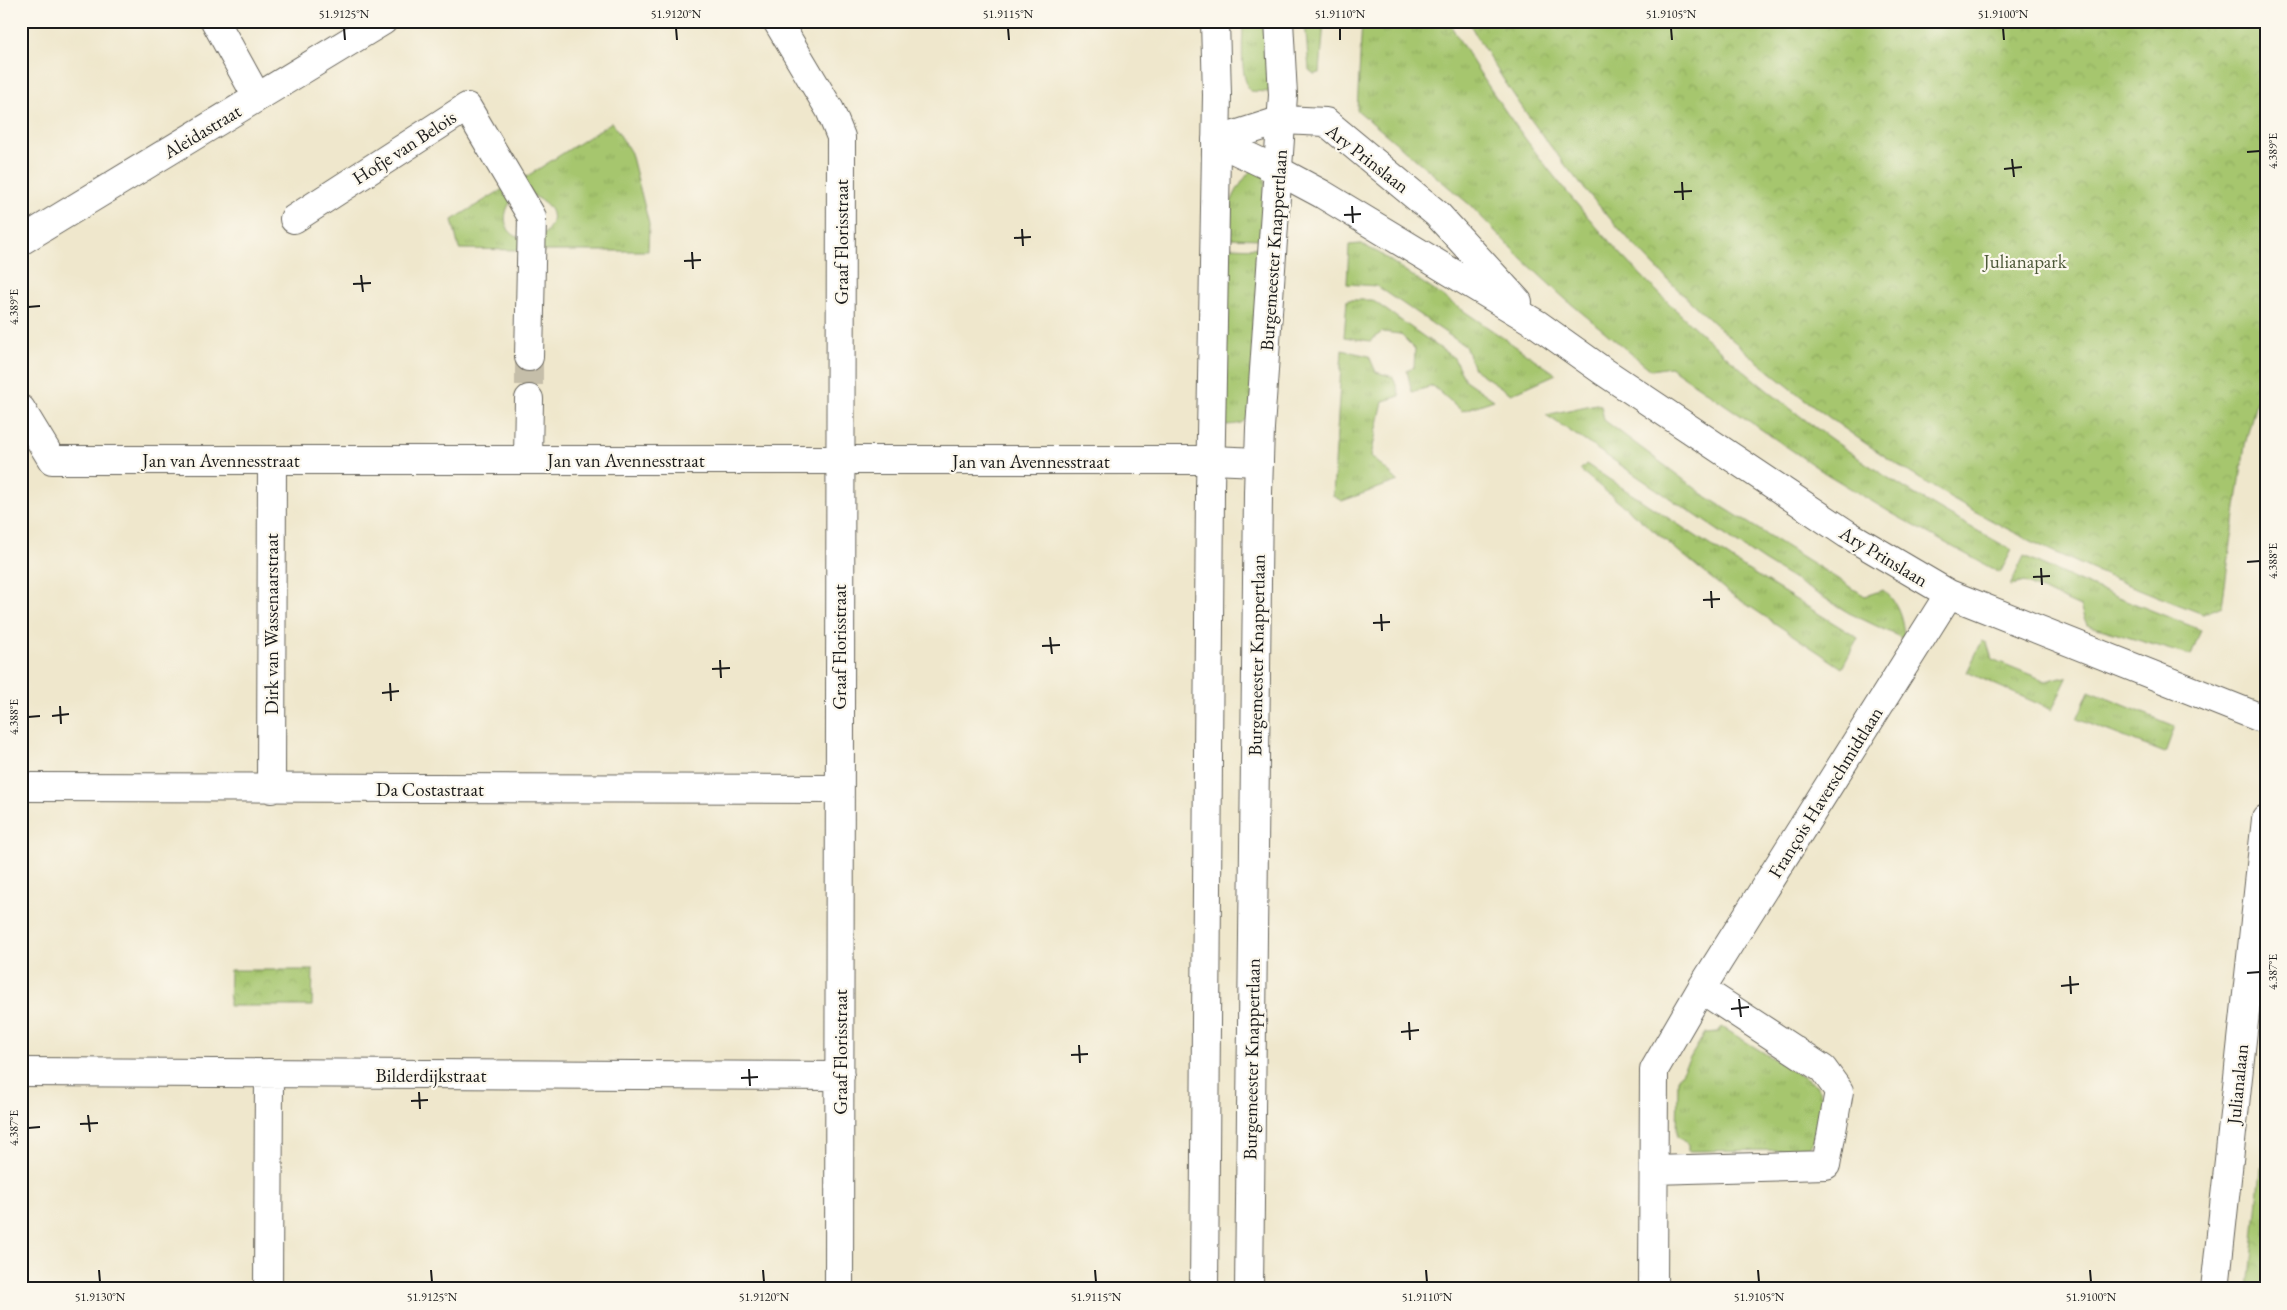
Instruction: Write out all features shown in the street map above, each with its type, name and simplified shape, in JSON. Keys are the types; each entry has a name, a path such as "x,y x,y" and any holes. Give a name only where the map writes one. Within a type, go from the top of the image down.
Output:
{"street":[{"path":"215,21 258,97"},
{"name":"Aleidastraat","path":"21,241 383,21"},
{"name":"Graaf Florisstraat","path":"777,21 830,110 841,137 839,1289"},
{"path":"1204,1289 1211,460 1216,141 1215,21"},
{"name":"Burgemeester Knappertlaan","path":"1249,1289 1259,462 1282,120 1283,95 1279,21"},
{"name":"Hofje van Belois","path":"294,219 467,107 532,217 529,357"},
{"name":"Ary Prinslaan","path":"1216,141 1282,120 1326,122 1437,214 1538,324"},
{"name":"Ary Prinslaan","path":"1216,141 1322,194 1538,324 1603,371 1847,534 1949,594 2266,720"},
{"path":"528,460 530,399"},
{"name":"Jan van Avennesstraat","path":"21,409 52,460 1211,460 1259,462"},
{"name":"Dirk van Wassenaarstraat","path":"271,788 272,460"},
{"name":"François Haverschmidtlaan","path":"1653,1289 1654,1070 1702,989 1949,594"},
{"name":"Da Costastraat","path":"21,787 839,790"},
{"name":"Julianalaan","path":"2215,1289 2266,819"},
{"path":"1654,1170 1826,1164 1839,1091 1823,1069 1702,989"},
{"name":"Bilderdijkstraat","path":"21,1072 840,1076"},
{"path":"268,1289 269,1074"}],"green space":[{"path":"1243,21 1267,21 1270,92 1250,91 1247,84 1242,57"},
{"path":"1305,21 1324,21 1320,73 1314,74 1309,70"},
{"path":"1362,21 1448,21 1487,83 1529,143 1574,201 1623,256 1674,308 1728,358 1844,448 1905,489 2012,550 2000,573 1893,514 1825,473 1670,367 1651,370 1564,298 1518,255 1470,205 1357,110"},
{"name":"Julianapark","path":"1468,21 2266,21 2266,362 2245,445 2222,606 2203,614 2066,558 1987,518 1910,473 1835,422 1763,366 1693,304 1628,239 1569,169 1515,97"},
{"path":"612,122 631,153 649,224 648,251 538,251 539,238 547,231 553,217 547,205 541,200 524,193 518,182"},
{"path":"1252,169 1265,174 1264,239 1224,238 1229,209 1235,193"},
{"path":"503,189 512,200 506,212 506,224 512,233 524,239 523,250 459,249 452,220"},
{"path":"1361,244 1379,253 1556,374 1511,394 1474,369 1465,346 1377,286 1347,284 1349,245"},
{"path":"1224,247 1263,248 1252,404 1248,416 1243,422 1224,425"},
{"path":"1347,300 1372,300 1454,358 1465,380 1494,400 1462,411 1433,386 1412,392 1407,371 1414,367 1415,349 1400,334 1382,332 1370,341 1344,337"},
{"path":"1342,350 1369,356 1376,372 1393,377 1400,396 1383,401 1371,456 1398,481 1342,501 1333,496"},
{"path":"1596,404 1601,405 1604,420 1707,497 1865,596 1883,590 1893,600 1899,612 1903,625 1904,639 1849,613 1765,562 1546,415"},
{"path":"1586,464 1746,569 1858,638 1842,668 1728,592 1580,470"},
{"path":"2024,556 2083,583 2201,630 2191,656 2087,625 2080,607 2024,582 2010,586"},
{"path":"1982,641 1987,643 1992,659 2046,681 2061,677 2067,678 2052,710 1967,672"},
{"path":"2089,691 2175,726 2165,753 2077,719"},
{"path":"230,970 313,970 312,1006 229,1006"},
{"path":"1722,1027 1816,1085 1822,1096 1816,1138 1809,1147 1802,1150 1688,1151 1688,1143 1677,1137 1678,1078 1705,1033 1718,1032"},
{"path":"2266,1120 2266,1289 2249,1289"}],"tunnel":[{"path":"529,357 529,399"}]}
